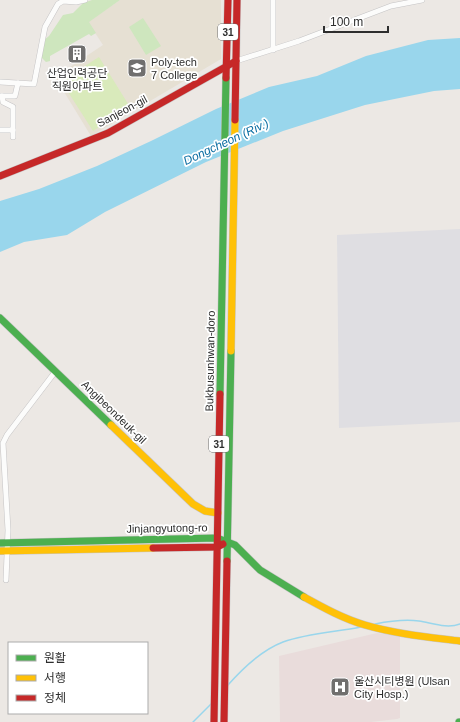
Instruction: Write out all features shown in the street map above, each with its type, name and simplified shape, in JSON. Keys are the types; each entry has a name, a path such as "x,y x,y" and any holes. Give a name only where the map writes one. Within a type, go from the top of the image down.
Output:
{"main road":[{"name":"Bukbusunhwan-doro","path":"214,719 228,0"},
{"name":"Bukbusunhwan-doro","path":"224,722 237,0"},
{"name":"Sanjeon-gil","path":"0,176 108,133 236,61"},
{"name":"Angibeondeuk-gil","path":"0,318 193,504 205,511 218,513"},
{"name":"Jinjangyutong-ro","path":"4,542 217,538 227,543"},
{"name":"Jinjangyutong-ro","path":"3,551 217,547 227,543"},
{"path":"227,543 235,545 260,570 285,587 350,620 387,631 460,642"},
{"path":"224,705 229,722"}],"street":[{"path":"0,82 34,84 45,27 58,4 63,1 76,2 85,0"},
{"path":"273,0 273,50"},
{"path":"391,0 391,6"},
{"path":"236,61 273,50 391,6 422,0"},
{"path":"13,137 13,107 2,105 1,96 15,96 18,83"},
{"path":"0,130 13,130"},
{"path":"6,580 3,551 3,443 7,435 56,372"}],"shaded area":[{"name":"Poly-tech 7 College","path":"120,0 221,0 221,59 91,136 55,77 103,45 88,22"},
{"path":"460,229 460,422 339,428 337,235"},
{"name":"울산시티병원 (Ulsan City Hosp.)","path":"377,633 400,636 400,718 371,722 280,722 279,656"}],"green space":[{"path":"92,0 120,0 89,22 96,33 91,36 89,34 50,56 50,61 46,62 40,56 44,40 49,36 63,15 73,13 83,3"},
{"path":"143,18 161,46 146,55 129,27"},
{"path":"99,57 130,107 93,131 61,81"}],"water":[{"name":"Dongcheon (Riv.)","path":"460,38 460,89 434,91 365,105 283,131 206,162 105,212 67,235 24,242 0,252 0,201 39,189 97,166 216,109 269,87 317,76 366,56 428,40"}],"waterway":[{"path":"375,624 408,620 445,626 460,624"},
{"path":"228,685 253,660 275,645 312,635 361,627"},
{"path":"193,722 211,704"}],"traffic: fast":[{"path":"220,394 226,78"},
{"path":"0,318 111,425"},
{"path":"227,561 231,351"},
{"path":"0,543 217,538 235,545 260,570 304,597"}],"traffic: slow":[{"path":"231,351 235,120"},
{"path":"111,425 193,504 205,511 218,513"},
{"path":"0,551 153,548"},
{"path":"304,597 357,623 400,633 460,641"}],"traffic: jam":[{"path":"226,78 228,0"},
{"path":"235,120 237,0"},
{"path":"0,176 108,133 236,61"},
{"path":"214,722 220,394"},
{"path":"153,548 217,547 223,544"},
{"path":"224,722 227,561"}],"place":[{"name":"산업인력공단 직원아파트","path":"77,54"},
{"name":"Poly-tech 7 College","path":"137,68"},
{"name":"울산시티병원 (Ulsan City Hosp.)","path":"340,687"}]}
